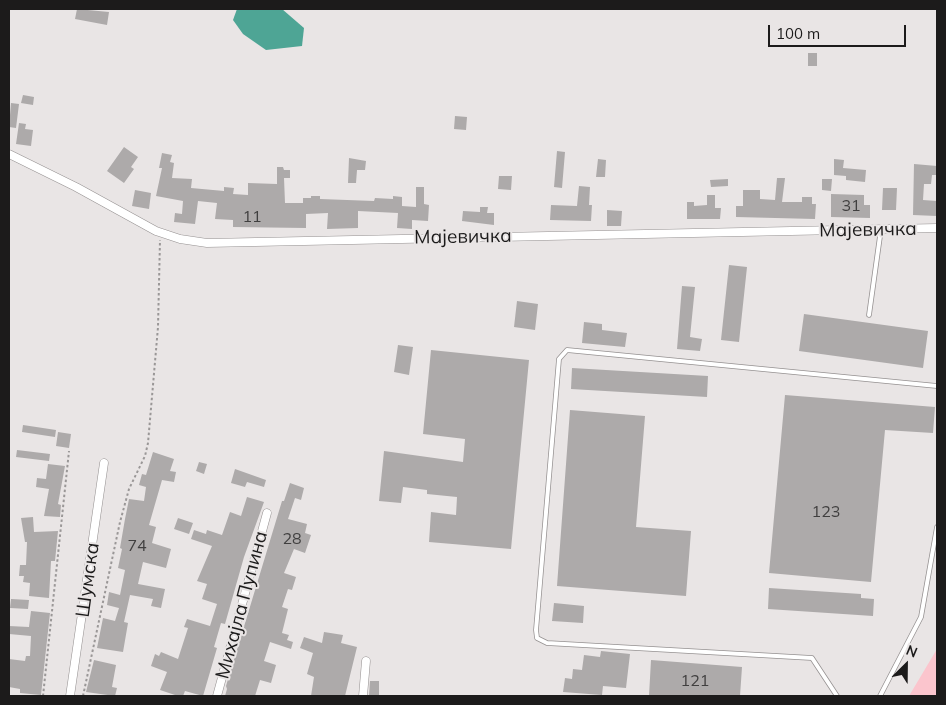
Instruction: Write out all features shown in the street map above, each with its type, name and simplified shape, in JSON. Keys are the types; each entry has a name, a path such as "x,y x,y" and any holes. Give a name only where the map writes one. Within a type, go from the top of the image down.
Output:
{"street":[{"name":"Мајевичка","path":"9,154 76,187 160,233 180,239 208,242 937,228"},
{"name":"Шумска","path":"70,696 104,463"},
{"name":"Михајла Пупина","path":"217,696 266,513"},
{"path":"363,696 366,661"}],"lane":[{"path":"869,314 881,229"},
{"path":"837,696 812,658 547,643 537,638 536,630 559,359 567,350 937,386"},
{"path":"880,696 921,617 937,527"}],"path":[{"path":"83,696 120,522 129,489 145,456 148,443 158,327 160,233"},
{"path":"43,696 69,451"}],"shaded area":[{"path":"237,9 282,9 304,28 302,46 266,50 243,34 233,20"},
{"path":"937,649 937,696 909,696"}],"building":[{"path":"77,9 109,12 107,25 75,19"},
{"path":"808,53 817,53 817,66 808,66"},
{"path":"23,95 34,97 33,105 21,103"},
{"path":"11,103 19,104 16,128 9,127"},
{"path":"455,116 467,117 466,130 454,129"},
{"path":"19,123 26,124 25,129 33,130 31,146 16,144"},
{"path":"124,147 138,157 131,167 134,169 124,183 107,171"},
{"path":"557,151 565,152 562,188 554,187"},
{"path":"162,153 172,155 170,162 174,163 172,178 192,179 191,188 224,191 224,187 234,188 233,194 248,195 248,183 277,184 277,167 283,167 284,170 290,170 290,178 284,178 285,203 303,203 303,198 311,198 311,196 320,196 320,199 374,201 375,198 393,199 393,196 402,197 402,206 416,207 416,187 424,187 424,204 429,205 428,221 412,220 412,229 397,228 398,213 358,211 358,228 327,229 328,213 306,214 306,228 233,227 233,220 215,219 217,203 198,201 195,224 174,222 175,213 182,214 183,201 156,196 162,168 159,168"},
{"path":"349,158 366,161 365,170 357,170 356,183 348,183"},
{"path":"598,159 606,160 605,177 596,177"},
{"path":"834,159 844,160 843,168 866,170 865,182 846,180 846,176 834,175"},
{"path":"914,164 937,166 937,175 932,175 931,184 924,184 923,200 937,201 937,216 913,215"},
{"path":"499,176 512,176 511,190 498,189"},
{"path":"777,178 785,178 782,202 802,202 802,197 812,197 812,204 816,204 815,219 736,217 736,206 743,206 743,190 760,190 760,199 775,200"},
{"path":"728,179 728,186 711,187 710,180"},
{"path":"822,179 832,179 831,191 822,190"},
{"path":"579,186 590,187 589,205 592,205 591,221 550,220 551,205 577,206"},
{"path":"883,188 897,188 896,210 882,210"},
{"path":"135,190 151,193 149,209 132,206"},
{"path":"831,194 864,195 864,205 870,205 870,218 831,217"},
{"path":"707,195 715,195 715,208 721,208 720,219 687,219 687,202 694,202 694,206 707,205"},
{"path":"480,207 488,207 487,213 494,213 494,225 462,221 463,211 480,212"},
{"path":"607,210 622,211 621,226 607,226"},
{"path":"729,265 747,267 739,342 721,340"},
{"path":"682,286 695,287 690,337 702,339 700,351 677,349"},
{"path":"517,301 538,304 535,330 514,327"},
{"path":"804,314 928,331 923,368 799,351"},
{"path":"584,322 602,324 602,330 627,333 625,347 582,343"},
{"path":"398,345 413,347 409,375 394,372"},
{"path":"431,350 529,360 511,549 429,542 431,512 456,515 457,497 427,494 427,490 403,487 401,503 379,501 384,451 463,462 465,439 423,434"},
{"path":"572,368 708,376 707,397 571,389"},
{"path":"785,395 935,407 933,433 885,430 871,582 769,573"},
{"path":"570,410 645,416 636,527 691,531 686,596 557,586"},
{"path":"23,425 56,430 55,437 22,432"},
{"path":"58,432 71,434 69,448 56,446"},
{"path":"17,450 50,454 49,461 16,457"},
{"path":"153,452 174,459 170,471 176,472 174,482 162,480 149,525 156,527 152,543 171,549 166,568 143,562 138,584 165,589 161,608 151,606 153,599 130,595 124,622 128,623 123,652 97,648 103,618 115,621 119,608 107,605 109,592 120,595 125,570 118,568 129,499 144,501 146,487 139,485 142,474 146,475"},
{"path":"199,462 207,464 204,474 196,471"},
{"path":"48,464 65,466 58,504 61,505 60,517 44,516 49,489 36,487 37,478 46,479"},
{"path":"235,469 266,480 264,487 247,482 245,487 231,483"},
{"path":"290,483 304,488 301,500 295,498 288,519 307,524 305,533 311,535 305,553 294,549 284,573 296,577 292,590 288,589 282,607 288,609 282,633 289,635 287,640 293,642 291,649 270,642 264,661 276,665 271,683 260,680 255,696 225,696 226,686 282,501 284,501"},
{"path":"247,497 264,502 244,557 225,624 221,623 214,647 217,648 203,696 185,691 183,696 178,696 160,690 167,672 151,666 155,654 159,656 161,652 178,659 188,628 184,627 187,619 210,626 217,604 202,599 207,584 197,581 212,546 191,539 194,530 206,534 207,530 222,535 230,512 241,516"},
{"path":"33,517 34,532 58,531 55,561 51,561 49,598 29,596 30,583 23,582 24,576 19,576 20,565 26,565 27,542 25,542 21,518"},
{"path":"178,518 193,523 189,534 174,529"},
{"path":"769,588 861,594 861,598 874,599 873,616 768,609"},
{"path":"11,599 29,600 28,609 10,608"},
{"path":"554,603 584,606 583,623 552,621"},
{"path":"31,611 50,613 41,695 20,693 20,689 9,687 9,659 25,661 26,656 30,656 31,636 9,634 9,626 29,627"},
{"path":"324,632 343,635 341,643 357,647 345,696 311,696 314,677 307,674 313,653 300,648 304,637 322,643"},
{"path":"601,651 630,654 626,688 603,686 602,695 563,692 565,678 572,679 573,669 582,670 584,655 600,657"},
{"path":"94,660 116,665 112,687 117,688 115,696 86,692"},
{"path":"651,660 742,667 740,696 649,696"},
{"path":"370,681 379,681 379,696 369,696"}]}
